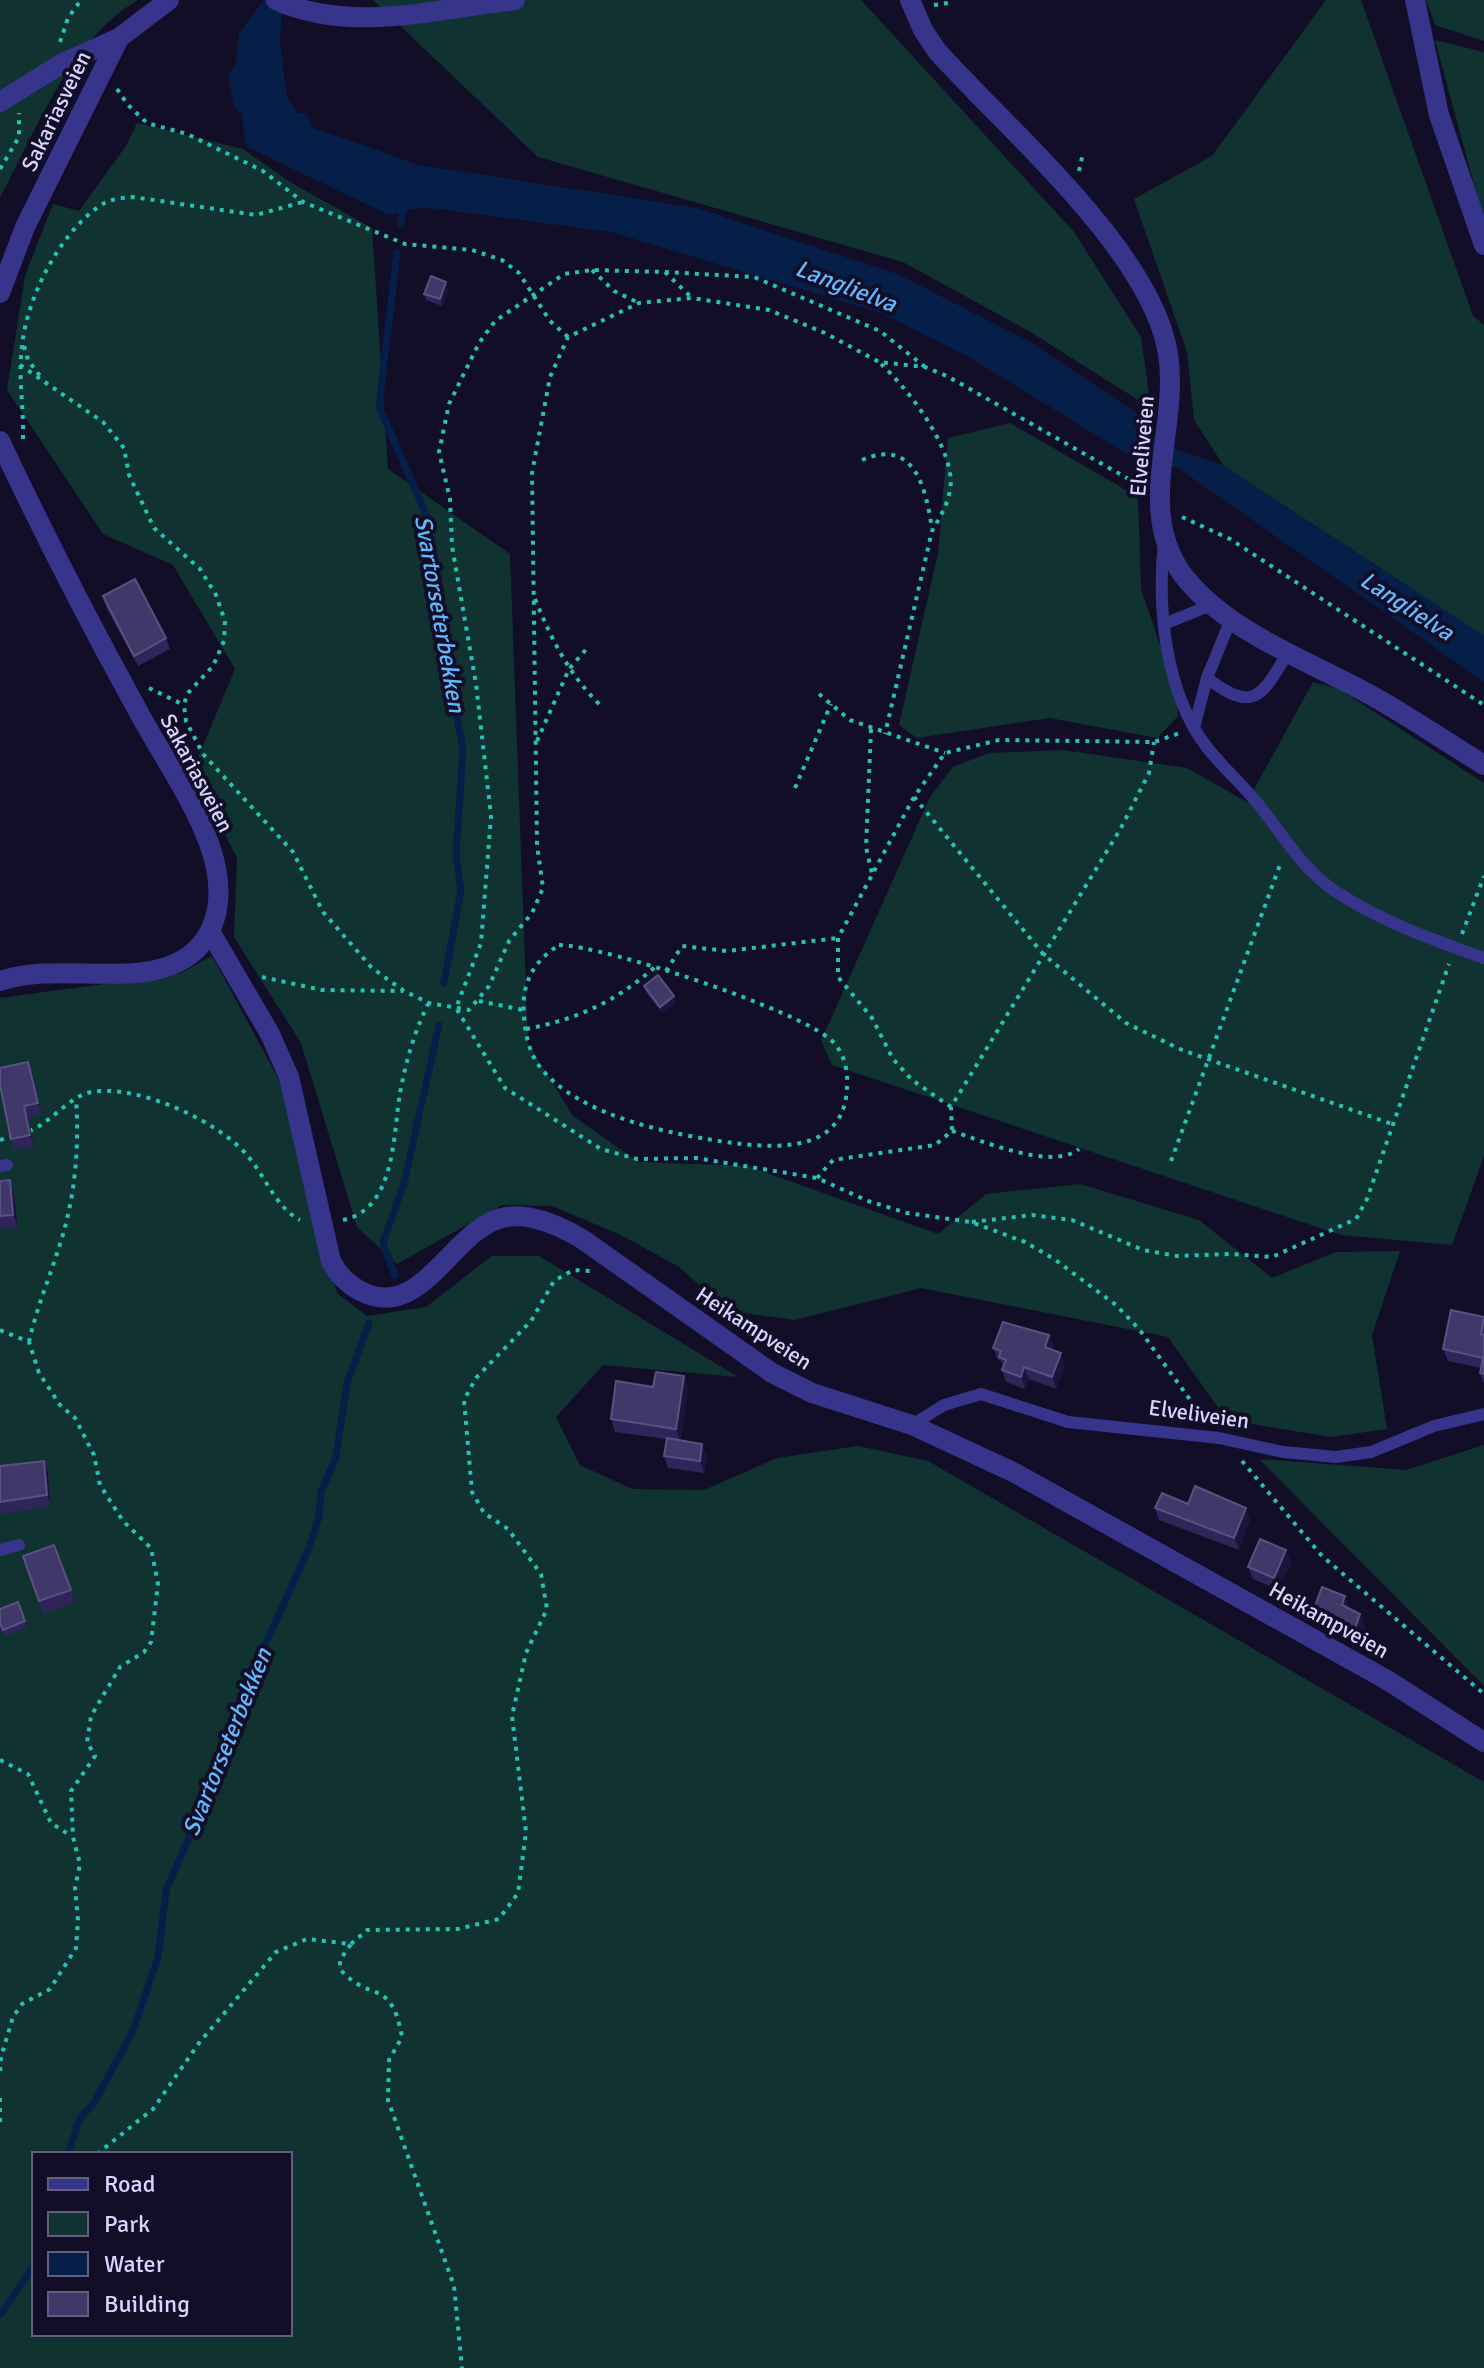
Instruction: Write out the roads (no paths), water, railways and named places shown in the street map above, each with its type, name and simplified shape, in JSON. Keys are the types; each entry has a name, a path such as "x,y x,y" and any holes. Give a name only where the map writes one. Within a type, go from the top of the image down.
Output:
{"street":[{"path":"0,102 61,64 119,38 169,0"},
{"path":"282,3 312,15 356,19 515,0"},
{"name":"Elveliveien","path":"910,0 923,30 937,51 1067,188 1126,262 1148,297 1166,344 1172,393 1161,478 1160,513 1165,535 1184,575 1231,619 1378,699 1484,765"},
{"path":"1415,0 1439,115 1484,245"},
{"name":"Sakariasveien","path":"0,293 25,227 119,38"},
{"name":"Sakariasveien","path":"0,441 212,853 218,885 211,933"},
{"path":"0,981 32,971 152,971 184,959 211,933"},
{"name":"Heikampveien","path":"211,933 236,971 282,1059 294,1090 322,1223 336,1270 350,1284 371,1296 395,1295 420,1284 481,1228 506,1217 534,1219 567,1230 772,1373 812,1393 912,1425 1002,1466 1387,1680 1484,1742"}],"lane":[{"path":"1165,535 1160,576 1164,624 1180,694 1194,728 1315,874 1352,901 1484,958"},
{"path":"1164,624 1214,604"},
{"path":"1194,728 1207,678 1231,619"},
{"path":"1207,678 1231,697 1246,699 1263,691 1289,651"},
{"name":"Elveliveien","path":"912,1425 944,1405 981,1394 1068,1422 1219,1438 1283,1452 1336,1457 1371,1452 1434,1426 1484,1414"},
{"path":"0,1550 19,1545"}],"water":[{"name":"Langlielva","path":"264,0 292,0 281,17 280,43 287,97 298,114 306,113 314,128 419,165 697,208 897,274 1029,341 1150,422 1150,434 1176,449 1224,466 1484,636 1484,682 1178,468 1151,456 1143,464 969,357 881,313 611,232 423,207 389,215 247,147 241,113 234,106 228,76 236,64 239,33"}],"waterway":[{"name":"Svartorseterbekken","path":"401,224 403,206"},
{"name":"Svartorseterbekken","path":"397,253 379,406 424,510 433,559 436,603 463,750 456,855 461,890 444,983"},
{"name":"Svartorseterbekken","path":"395,1276 383,1243 404,1183 439,1025"},
{"name":"Svartorseterbekken","path":"69,2152 80,2118 94,2103 133,2031 158,1957 166,1891 240,1718 251,1676 309,1548 319,1516 321,1492 336,1457 347,1383 369,1323"},
{"name":"Svartorseterbekken","path":"0,2315 32,2269"}]}
